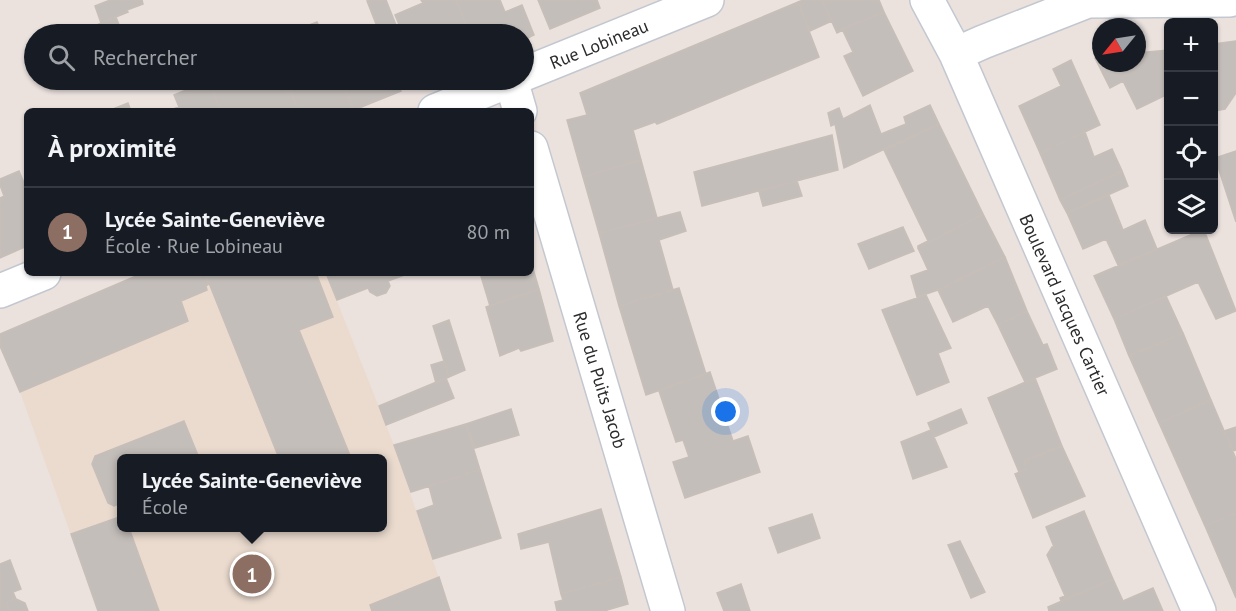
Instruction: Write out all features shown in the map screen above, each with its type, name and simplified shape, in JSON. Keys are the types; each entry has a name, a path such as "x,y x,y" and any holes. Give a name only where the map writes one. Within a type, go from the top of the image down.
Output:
{"street":[{"name":"Rue Lobineau","path":"534,70 707,0"},
{"name":"Boulevard Jacques Cartier","path":"927,0 956,54 1199,611"},
{"path":"956,54 1078,1 1230,0"},
{"path":"442,108 486,90"},
{"path":"514,90 519,108"},
{"name":"Rue du Puits Jacob","path":"534,158 668,611"},
{"path":"0,291 37,276"}],"shaded area":[{"path":"136,276 327,276 394,445 450,611 98,611 20,392 0,346 0,334"}],"building":[{"path":"110,0 142,0 143,4 101,23 95,6"},
{"path":"386,0 396,24 376,24 367,1"},
{"path":"421,0 456,0 466,24 399,24 395,15 423,3"},
{"path":"456,0 500,0 505,12 522,5 530,24 466,24"},
{"path":"538,0 597,0 600,8 550,29"},
{"path":"822,0 832,21 810,31 798,2"},
{"path":"822,0 879,0 884,12 837,33"},
{"path":"798,2 819,57 657,124 655,122 633,130 641,160 583,177 567,120 587,115 580,93"},
{"path":"884,12 913,71 863,96 844,56 853,52 842,29"},
{"path":"116,17 119,24 99,24"},
{"path":"1236,41 1236,93 1225,109 1218,110 1218,72 1218,43"},
{"path":"1164,50 1164,96 1137,109 1123,81 1110,88 1102,72 1146,72 1146,52"},
{"path":"1071,60 1100,125 1040,153 1019,106 1061,86 1053,69"},
{"path":"186,90 212,90 220,108 176,108 179,107 174,95"},
{"path":"212,90 287,90 288,93 291,92 297,108 220,108"},
{"path":"287,90 345,90 353,108 297,108 291,92 288,93"},
{"path":"345,90 401,90 359,108 353,108"},
{"path":"128,103 130,108 116,108"},
{"path":"870,105 881,134 906,124 904,117 930,105 939,124 844,168 835,124 831,126 828,113 839,108 843,119"},
{"path":"939,124 983,214 918,248 928,241 884,150"},
{"path":"1085,132 1094,157 1112,149 1122,171 1060,200 1040,153"},
{"path":"832,135 838,170 702,206 694,172"},
{"path":"1236,151 1236,222 1218,167 1218,157"},
{"path":"641,160 657,218 599,233 583,177"},
{"path":"19,171 24,183 24,247 0,258 0,198 4,196 0,179"},
{"path":"1122,171 1128,186 1067,213 1060,200"},
{"path":"797,181 802,196 763,206 759,191"},
{"path":"1109,195 1123,230 1145,220 1157,249 1118,265 1106,239 1083,249 1067,213"},
{"path":"680,212 686,231 659,240 673,290 619,306 599,233"},
{"path":"983,214 1005,257 938,290 917,297 911,276 928,270 918,248"},
{"path":"903,227 914,251 869,269 858,244"},
{"path":"1193,234 1206,234 1236,311 1216,319 1198,282 1114,319 1094,276"},
{"path":"1005,257 1027,311 998,325 988,306 953,322 938,290"},
{"path":"534,272 539,289 490,306 481,276 534,276"},
{"path":"136,276 206,276 209,284 206,286 207,290 181,301 188,321 20,392 0,346 0,334"},
{"path":"206,276 317,276 333,317 299,330 349,454 277,454"},
{"path":"327,276 402,276 388,281 390,286 386,293 377,296 368,288 337,300"},
{"path":"679,288 706,374 646,395 619,306"},
{"path":"539,289 553,341 521,351 519,348 500,356 486,307"},
{"path":"926,295 951,348 938,353 949,382 917,395 882,310"},
{"path":"1166,296 1183,333 1129,356 1114,319"},
{"path":"1027,311 1043,345 1047,344 1057,369 1025,382 998,325"},
{"path":"449,320 465,370 449,377 433,326"},
{"path":"1183,333 1211,400 1159,423 1129,356"},
{"path":"444,361 449,377 436,383 431,365"},
{"path":"710,372 733,441 748,436 760,472 685,498 673,462 689,457 683,440 676,442 659,391"},
{"path":"446,378 454,398 386,425 379,406"},
{"path":"1035,378 1062,446 1024,461 1027,469 1019,472 988,398"},
{"path":"1211,400 1236,459 1236,513 1205,526 1159,423"},
{"path":"511,409 519,435 475,448 466,424"},
{"path":"961,409 967,423 934,437 928,423"},
{"path":"184,421 197,454 117,454 117,505 114,506 108,503 92,464 95,456"},
{"path":"466,424 480,470 411,492 394,445"},
{"path":"1236,427 1236,450 1233,451 1224,431"},
{"path":"931,430 947,467 913,479 901,442"},
{"path":"1062,446 1085,496 1033,518 1015,474 1027,469 1024,461"},
{"path":"480,470 501,538 433,559 417,511 434,505 429,486"},
{"path":"601,509 621,577 561,594 549,542 521,549 518,534"},
{"path":"1084,511 1113,579 1061,601 1060,598 1065,596 1047,555 1054,547 1046,527"},
{"path":"1236,513 1236,598 1205,526"},
{"path":"812,514 820,538 778,553 769,528"},
{"path":"117,518 117,532 130,532 159,611 98,611 71,534"},
{"path":"960,541 985,592 971,598 948,545"},
{"path":"10,560 21,589 13,592 16,599 7,602 9,611 0,611 0,564"},
{"path":"439,577 450,611 372,611 370,605"},
{"path":"621,577 628,604 607,611 557,611 555,602 563,600 561,594"},
{"path":"1113,579 1123,601 1153,588 1163,611 1049,611 1048,607"},
{"path":"741,584 750,611 724,611 717,593"},
{"path":"16,599 25,603 28,611 9,611 7,602"}],"place":[{"name":"Lycée Sainte-Geneviève","path":"252,574"}]}
